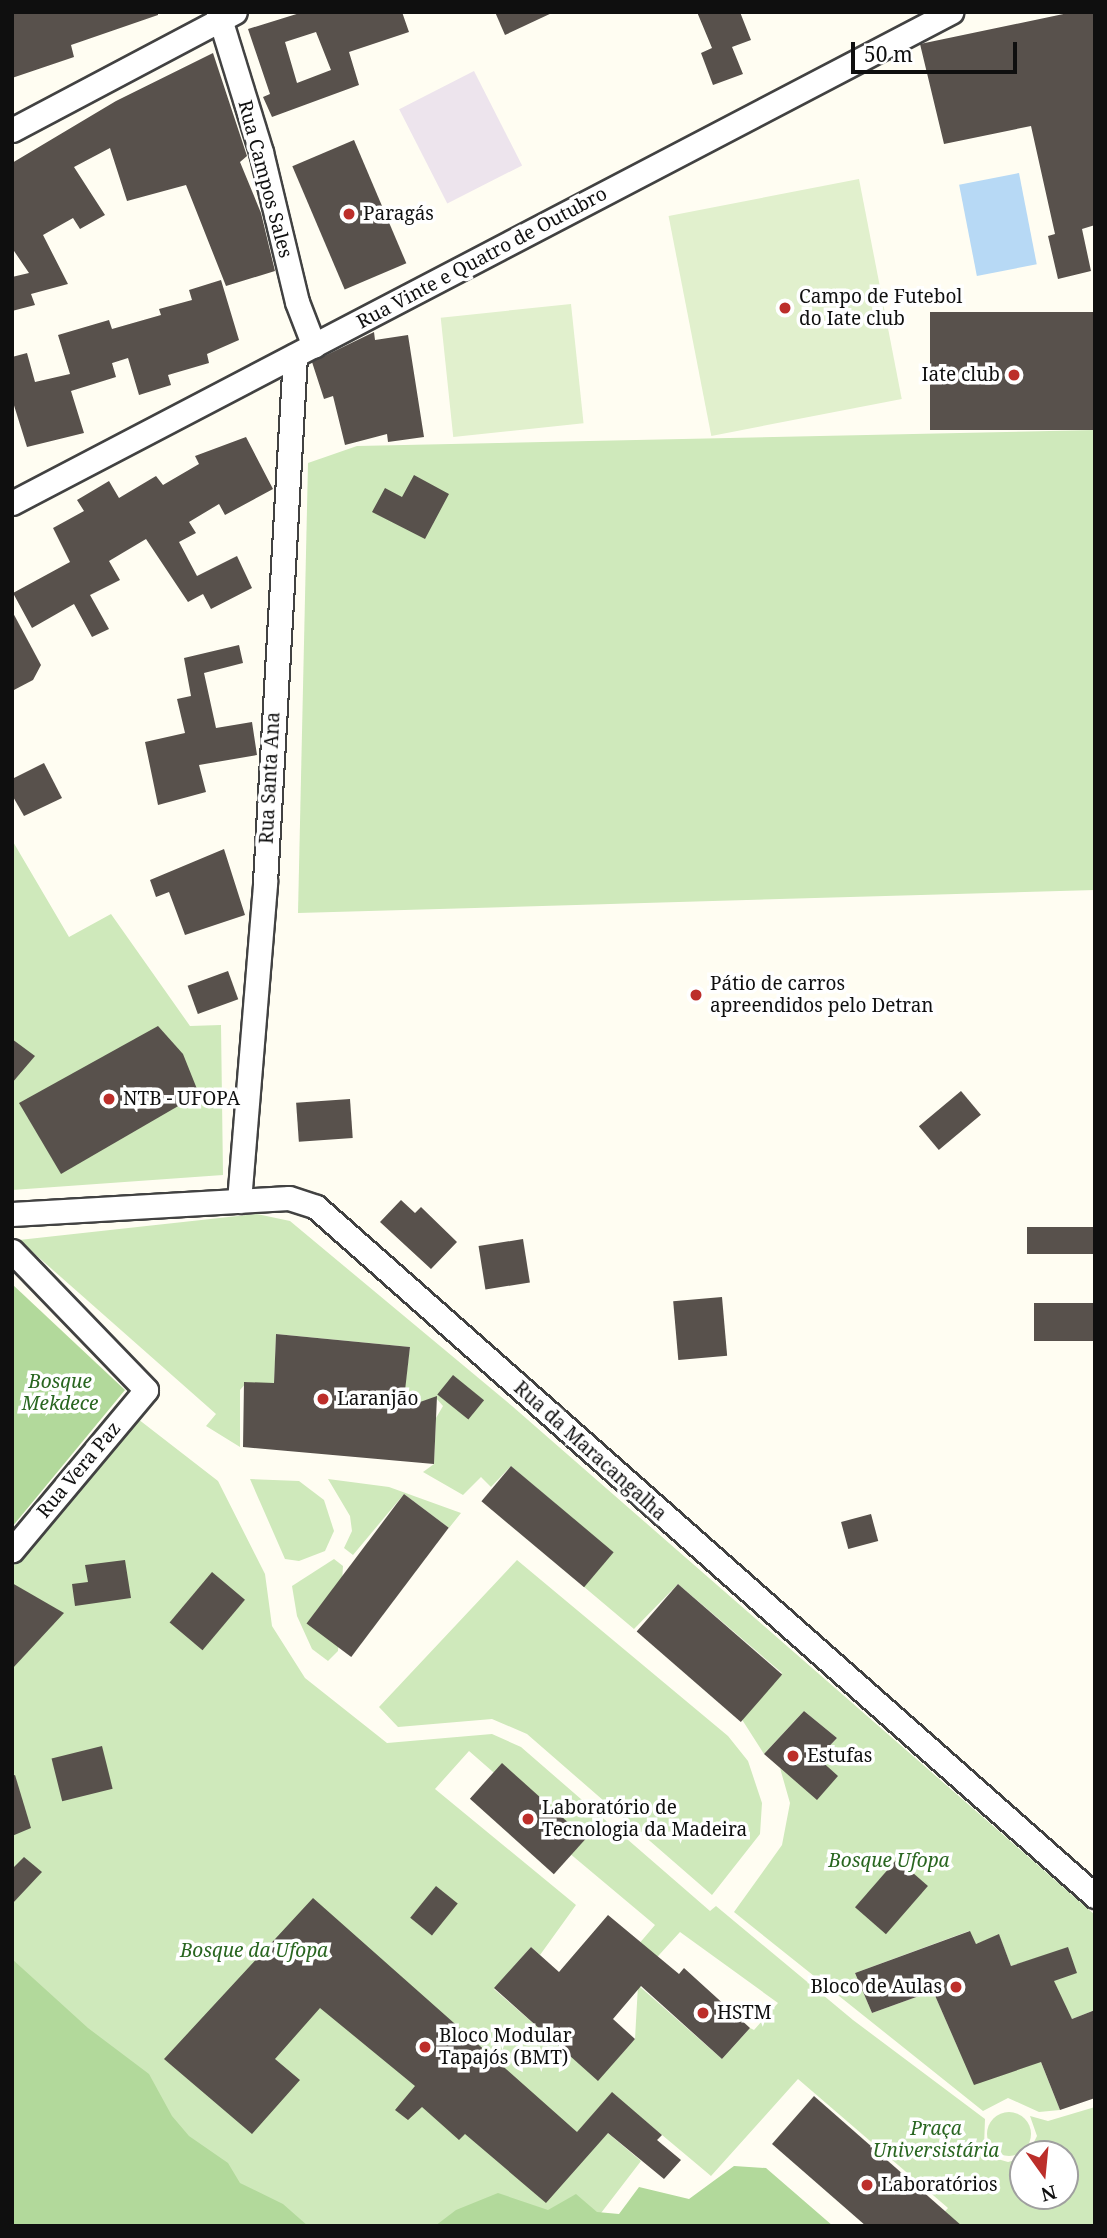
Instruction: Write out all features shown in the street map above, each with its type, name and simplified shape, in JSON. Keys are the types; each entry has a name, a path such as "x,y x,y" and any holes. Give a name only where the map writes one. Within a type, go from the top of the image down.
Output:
{"street":[{"name":"Rua Vinte e Quatro de Outubro","path":"12,503 951,12"},
{"name":"Rua Campos Sales","path":"224,15 297,302 304,351"},
{"path":"12,130 224,15"},
{"name":"Rua Santa Ana","path":"239,1201 304,351"},
{"name":"Rua da Maracangalha","path":"12,1214 300,1198 329,1217 1095,1896"},
{"name":"Rua Vera Paz","path":"12,1251 146,1390 12,1550"}],"shaded area":[{"path":"474,71 522,165 447,204 399,109"}],"green space":[{"name":"Campo de Futebol do Iate club","path":"859,179 902,399 711,436 669,216"},
{"path":"571,304 584,423 453,437 441,318"},
{"path":"1095,430 1095,890 298,913 308,463 357,446"},
{"path":"12,840 69,937 111,914 190,1026 221,1025 223,1175 12,1190"},
{"name":"Bosque Ufopa","path":"257,1214 290,1221 512,1406 1095,1915 1095,2010 1072,2019 1050,1982 1068,1948 1011,1966 999,1935 976,1944 969,1931 855,1973 872,2013 933,1991 958,2048 1041,2062 1060,2110 1039,2112 1008,2098 983,2111 734,1912 782,1845 790,1803 780,1768 817,1799 818,1758 837,1738 804,1711 764,1754 741,1718 782,1673 678,1584 634,1629 583,1586 612,1552 511,1466 491,1487 481,1477 463,1495 423,1472 434,1464 436,1418 443,1406 436,1398 423,1401 400,1426 410,1347 276,1334 274,1389 247,1382 240,1390 240,1447 206,1426 216,1414 19,1240"},
{"name":"Bosque Mekdece","path":"12,1284 125,1390 12,1527"},
{"name":"Bosque da Ufopa","path":"138,1419 218,1481 265,1574 272,1626 305,1678 387,1743 492,1734 521,1747 710,1911 716,1906 853,2020 985,2119 984,2147 994,2158 1009,2162 1009,2210 1079,2210 1079,2140 1035,2140 1037,2136 1030,2116 1048,2121 1095,2107 1095,2226 932,2226 948,2208 798,2079 711,2176 612,2093 590,2118 641,2161 591,2226 153,2226 12,2111 12,1568","holes":["469,1751 563,1833 556,1842 655,1925 632,1952 649,1966 680,1932 778,2003 754,2030 750,2028 722,2059 638,1985 635,2039 598,2080 494,1989 531,1947 540,1955 576,1905 435,1789"]},
{"path":"250,1479 299,1481 324,1500 334,1531 325,1551 299,1561 285,1559"},
{"path":"328,1479 389,1487 461,1513 449,1528 404,1494 353,1555 344,1548 352,1531 350,1516"},
{"path":"334,1559 343,1566 338,1651 328,1661 312,1649 297,1616 292,1586"},
{"path":"517,1560 728,1736 748,1761 762,1803 760,1834 712,1895 527,1734 492,1719 398,1727 379,1707"},
{"path":"12,1959 88,2028 149,2074 172,2116 189,2136 228,2163 240,2183 283,2204 308,2226 12,2226"},
{"path":"1001,2114 1017,2114 1029,2126 1030,2140 1009,2140 1009,2156 1001,2154 989,2142 989,2126"},
{"path":"734,2166 766,2168 833,2226 435,2226 456,2210 498,2193 548,2210 576,2194 597,2212 619,2214 639,2187 689,2199"}],"water":[{"path":"1019,173 1037,264 977,276 959,185"}],"building":[{"path":"12,12 158,12 158,15 71,45 74,57 12,78"},
{"path":"303,12 402,12 409,32 349,52 359,85 272,117 263,97 270,94 248,29","holes":["316,32 331,70 297,83 285,42"]},
{"path":"495,12 554,12 505,35"},
{"path":"697,12 740,12 751,40 732,47 743,74 713,85 701,53 712,48"},
{"path":"1073,12 1095,12 1095,225 1082,229 1091,271 1058,279 1048,236 1055,234 1031,126 944,144 920,44"},
{"path":"213,53 247,156 240,162 261,213 275,271 226,286 186,185 127,201 110,148 74,167 105,215 80,229 73,218 43,235 68,284 31,294 35,305 12,311 12,277 29,273 12,248 12,163 116,101"},
{"name":"Paragás","path":"354,140 406,263 345,290 292,166"},
{"path":"221,280 239,340 207,354 209,363 168,375 171,385 139,395 128,358 112,363 116,377 71,391 84,433 27,447 12,399 12,357 27,353 35,382 70,374 58,335 109,320 112,329 161,315 159,309 192,300 189,290"},
{"name":"Iate club","path":"930,312 1095,312 1095,430 930,430"},
{"path":"374,332 375,340 408,335 424,437 388,442 387,434 345,445 333,396 324,399 312,362"},
{"path":"246,437 273,489 225,515 219,504 189,522 196,533 179,542 197,576 237,556 252,588 211,609 203,594 188,602 146,539 109,561 120,580 90,595 109,629 92,637 74,604 32,628 13,593 70,562 53,528 84,511 77,500 109,481 119,498 156,476 163,485 199,464 195,456"},
{"path":"414,475 449,494 425,539 372,512 385,488 402,497"},
{"path":"12,611 41,665 33,680 12,691"},
{"path":"239,645 243,663 204,673 216,728 252,722 257,755 199,765 206,792 158,805 145,742 185,733 177,699 191,696 184,658"},
{"path":"44,763 62,798 24,816 12,795 12,779"},
{"path":"224,849 245,915 185,935 169,892 156,897 150,880"},
{"path":"228,971 238,999 198,1014 188,986"},
{"name":"NTB - UFOPA","path":"158,1026 183,1054 199,1094 61,1174 19,1103"},
{"path":"12,1039 35,1056 12,1083"},
{"path":"961,1091 981,1115 939,1150 919,1126"},
{"path":"350,1099 353,1138 299,1142 296,1103"},
{"path":"401,1200 415,1213 421,1207 457,1242 431,1269 380,1222"},
{"path":"1027,1227 1095,1227 1095,1254 1027,1254"},
{"path":"523,1239 530,1282 485,1289 479,1246"},
{"path":"722,1297 727,1356 678,1360 673,1301"},
{"path":"1034,1303 1095,1303 1095,1341 1034,1341"},
{"name":"Laranjão","path":"276,1334 410,1347 403,1408 437,1396 434,1464 243,1447 244,1382 274,1383"},
{"path":"453,1375 484,1400 468,1420 437,1394"},
{"path":"511,1466 614,1552 584,1587 481,1501"},
{"path":"404,1494 449,1528 351,1657 307,1623"},
{"path":"871,1514 878,1541 848,1549 841,1522"},
{"path":"125,1560 131,1598 75,1606 72,1584 88,1582 85,1565"},
{"path":"212,1572 245,1600 203,1650 170,1623"},
{"path":"12,1583 64,1613 12,1669"},
{"path":"678,1584 782,1675 741,1722 637,1632"},
{"name":"Estufas","path":"804,1711 837,1738 818,1758 838,1776 817,1800 764,1754"},
{"path":"102,1746 113,1789 62,1801 52,1759"},
{"name":"Laboratório de Tecnologia da Madeira","path":"502,1763 586,1839 554,1874 470,1799"},
{"path":"15,1775 31,1828 12,1836 12,1776"},
{"path":"24,1857 42,1872 12,1904 12,1869"},
{"path":"897,1859 928,1886 886,1934 855,1907"},
{"path":"436,1886 458,1904 432,1935 410,1918"},
{"name":"Bloco Modular Tapajós (BMT)","path":"313,1898 577,2132 612,2092 662,2135 657,2140 681,2160 664,2179 608,2133 546,2203 465,2134 459,2140 422,2107 408,2120 395,2110 415,2086 320,2008 275,2059 300,2080 252,2134 164,2059"},
{"path":"608,1915 679,1974 684,1968 750,2028 722,2059 641,1986 613,2019 635,2039 598,2081 494,1988 531,1947 559,1972"},
{"path":"970,1931 976,1944 999,1934 1011,1966 1068,1947 1077,1973 1054,1981 1072,2019 1095,2010 1095,2098 1060,2110 1041,2062 974,2085 933,1991 872,2013 855,1973"},
{"name":"Laboratórios","path":"814,2096 962,2226 866,2226 772,2144"}],"place":[{"name":"Paragás","path":"349,214"},
{"name":"Campo de Futebol do Iate club","path":"785,308"},
{"name":"Iate club","path":"1014,375"},
{"name":"Pátio de carros apreendidos pelo Detran","path":"696,995"},
{"name":"NTB - UFOPA","path":"109,1099"},
{"name":"Laranjão","path":"323,1399"},
{"name":"Estufas","path":"793,1756"},
{"name":"Laboratório de Tecnologia da Madeira","path":"528,1819"},
{"name":"Bloco de Aulas","path":"956,1987"},
{"name":"HSTM","path":"703,2013"},
{"name":"Bloco Modular Tapajós (BMT)","path":"425,2047"},
{"name":"Laboratórios","path":"867,2185"}],"park label":[{"name":"Praça Universistária","path":"936,2140"}]}
